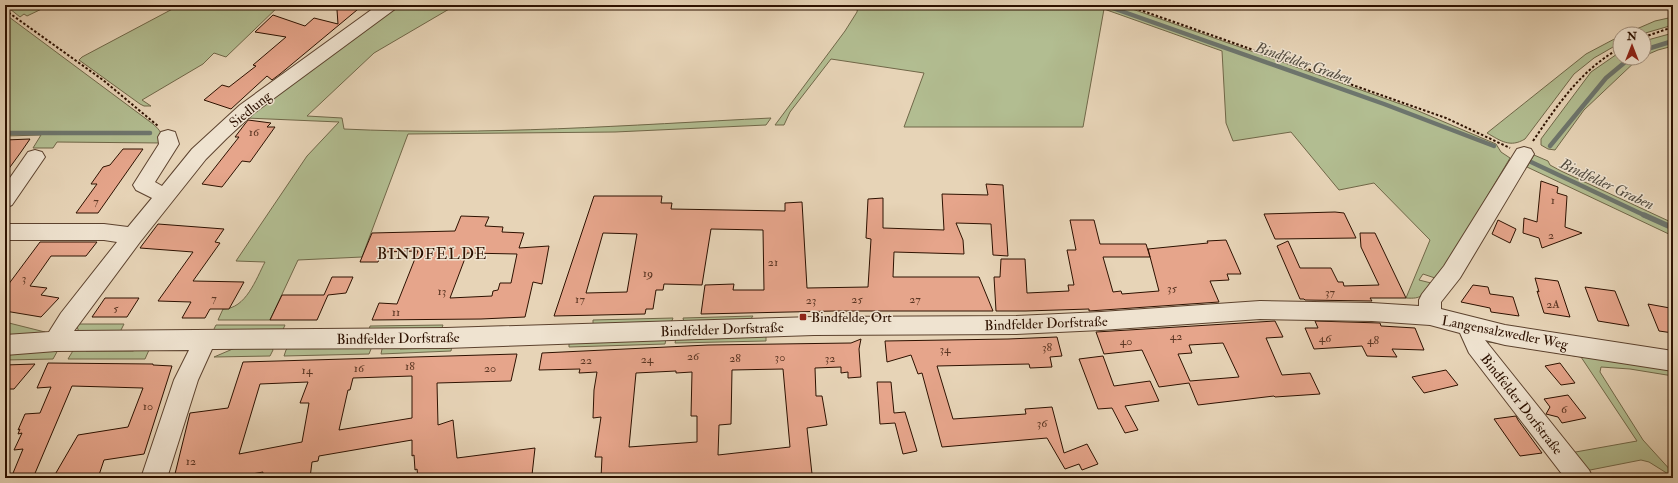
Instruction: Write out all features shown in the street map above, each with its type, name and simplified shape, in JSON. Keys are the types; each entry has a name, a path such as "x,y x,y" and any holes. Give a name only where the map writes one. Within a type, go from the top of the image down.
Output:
{"street":[{"name":"Siedlung","path":"56,341 69,320 133,236 199,154 220,133 247,110 389,5"},
{"path":"165,196 143,185 168,144 168,137"},
{"name":"Langensalzwedler Weg","path":"1524,154 1452,272 1430,300 1430,316 1505,335 1673,361"},
{"path":"5,200 35,157"},
{"path":"5,232 104,232 133,236"},
{"name":"Bindfelder Dorfstraße","path":"5,345 56,341 446,338 814,326 1016,325 1101,322 1260,310 1372,312 1430,316"},
{"name":"Bindfelder Dorfstraße","path":"1470,326 1472,337 1477,346 1580,478"},
{"path":"154,478 186,380 205,341"}],"path":[{"path":"1126,5 1382,94 1446,118 1524,154 1574,82 1606,55 1612,52"},
{"path":"5,10 103,80 151,119 168,137"},
{"path":"1652,34 1673,27"}],"green space":[{"path":"5,5 50,5 27,16 24,14 20,17"},
{"path":"180,5 280,5 226,57 214,53 203,64 142,100 151,106 144,106 140,104 79,60 82,57"},
{"path":"397,5 456,5 374,53 307,116 342,118 344,129 397,131 558,129 771,118 766,125 615,132 408,134 362,257 298,260 270,320 218,320 223,309 231,308 244,299 254,284 265,262 236,261 307,156 339,122 246,118"},
{"path":"858,5 1121,5 1409,107 1496,144 1501,152 1510,158 1438,279 1423,274 1419,280 1431,283 1426,291 1419,297 1406,298 1430,240 1374,183 1339,190 1291,132 1233,141 1226,123 1222,51 1104,9 1083,127 904,127 924,73 831,59 790,112 784,125 775,125 845,31 857,12"},
{"path":"5,14 158,128 162,137 162,143 57,142 53,148 33,148 41,135 5,136"},
{"path":"1673,17 1673,25 1652,31 1652,26 1643,26 1655,21"},
{"path":"1673,33 1673,46 1652,53 1652,39"},
{"path":"1612,40 1612,48 1594,58 1574,74 1525,139 1520,142 1510,143 1501,141 1487,133 1586,54"},
{"path":"1612,58 1612,66 1631,66 1584,110 1555,150 1548,149 1541,145 1541,139 1591,72"},
{"path":"1534,155 1548,161 1550,165 1561,171 1673,223 1673,236 1527,167"},
{"path":"753,316 750,320 684,322 683,318"},
{"path":"673,318 671,323 593,324 593,320"},
{"path":"5,322 45,332 44,334 5,338"},
{"path":"76,324 124,324 120,332 79,332"},
{"path":"216,325 285,325 281,334 211,335"},
{"path":"443,325 441,330 369,330 370,326"},
{"path":"766,335 766,341 675,343 676,338"},
{"path":"1483,337 1673,366 1673,376 1630,369 1601,367 1600,372 1643,440 1673,473 1673,477 1649,462 1641,460 1585,471 1570,453 1637,441 1581,357 1489,342 1487,346"},
{"path":"666,339 665,344 569,347 569,343"},
{"path":"437,344 452,346 451,351 381,354 382,349 387,345 397,345 400,349 432,348"},
{"path":"85,346 86,351 133,351 141,347 149,347 149,350 145,359 68,359 74,349"},
{"path":"271,346 273,350 270,356 214,357 235,348"},
{"path":"290,346 369,346 371,349 369,354 284,356 286,350"},
{"path":"5,350 58,350 53,359 5,360"}],"building":[{"path":"363,5 272,80 267,76 231,109 204,100 222,85 229,87 256,66 253,65 286,37 255,32 273,15 305,26 314,18 338,24 337,10 341,6"},
{"path":"248,120 271,123 267,127 275,127 250,162 242,161 222,187 202,184 239,137 235,137"},
{"path":"30,139 21,152 5,174 5,140"},
{"path":"123,149 143,149 98,213 76,213 97,184 91,184 103,167 110,165"},
{"path":"1541,181 1558,187 1557,193 1567,196 1565,227 1582,233 1542,248 1539,238 1523,233 1524,218 1537,222"},
{"path":"986,184 1003,185 1008,256 993,255 991,224 956,223 963,240 964,254 894,252 893,277 979,277 993,311 834,311 701,314 705,285 734,284 733,290 764,290 763,230 711,229 702,285 664,284 663,290 656,290 653,309 646,309 645,314 554,316 594,196 662,196 661,203 672,203 671,209 785,211 785,203 802,202 807,288 868,287 871,239 866,238 868,199 883,198 883,228 944,230 942,194 988,195","holes":["603,233 637,234 627,292 586,293"]},
{"path":"1344,213 1356,238 1275,239 1264,214"},
{"path":"461,216 489,217 485,226 503,227 502,232 524,233 519,248 549,246 542,284 533,282 525,317 372,320 379,303 397,304 418,251 382,252 378,262 360,262 372,233 455,231","holes":["467,253 517,254 511,283 500,283 498,290 493,291 492,296 450,298"]},
{"path":"1070,220 1094,220 1100,244 1146,244 1150,257 1103,257 1113,292 1121,291 1122,294 1159,291 1148,249 1226,240 1241,274 1227,274 1229,280 1210,281 1219,302 1089,311 1089,309 996,311 994,277 1000,277 1001,259 1025,259 1027,293 1069,291 1068,285 1074,285 1067,250 1076,250"},
{"path":"1498,220 1516,229 1510,243 1492,234"},
{"path":"158,224 224,229 215,242 220,243 193,281 244,282 229,309 210,309 205,318 182,318 191,302 158,301 193,252 140,248"},
{"path":"1360,233 1375,233 1406,298 1370,298 1372,301 1300,299 1277,246 1288,241 1300,268 1331,268 1338,282 1343,282 1344,286 1379,285 1361,247"},
{"path":"40,242 97,242 86,256 51,256 30,286 47,288 41,295 59,298 41,317 5,311 5,289"},
{"path":"332,277 353,277 346,293 328,295 317,320 270,320 282,295 324,295"},
{"path":"1535,278 1558,281 1570,317 1544,313 1537,291 1539,292"},
{"path":"1473,285 1488,287 1490,294 1513,297 1519,316 1491,312 1490,308 1461,302"},
{"path":"1585,287 1615,291 1629,326 1598,321"},
{"path":"105,298 139,298 127,317 92,317"},
{"path":"1648,304 1670,308 1673,314 1673,333 1659,331"},
{"path":"1275,321 1283,337 1266,338 1282,375 1310,373 1320,394 1274,396 1198,405 1189,383 1159,387 1142,350 1104,354 1096,332","holes":["1223,343 1239,377 1190,381 1178,354 1192,353 1189,345"]},
{"path":"1315,321 1380,323 1381,326 1415,328 1424,350 1392,349 1397,357 1367,356 1362,346 1314,349 1305,328 1318,328"},
{"path":"1057,337 1062,356 1050,357 1052,367 1030,368 1029,364 937,366 953,419 1026,414 1025,409 1052,407 1064,453 1087,444 1098,464 1082,470 1079,464 1065,469 1047,438 942,447 922,373 918,374 911,355 887,362 885,341 1008,339"},
{"path":"861,339 859,349 861,377 848,378 848,372 841,373 841,367 815,368 816,396 822,396 827,425 807,428 812,474 775,478 601,478 602,457 595,457 601,417 593,418 594,390 597,372 579,373 580,369 539,370 542,353 708,345 851,343","holes":["783,369 790,447 718,455 719,425 731,424 732,370","676,371 676,373 692,372 691,416 697,416 697,442 629,447 636,373"]},
{"path":"517,354 511,381 437,383 438,425 453,420 457,458 535,448 532,475 510,478 418,478 417,469 415,470 414,455 412,456 412,440 319,456 318,461 312,462 310,478 262,478 263,472 230,478 174,478 190,413 228,408 243,362","holes":["412,376 412,418 339,430 348,390 350,390 353,378","308,382 300,403 309,403 302,442 239,454 260,384"]},
{"path":"1103,356 1114,386 1150,381 1159,401 1125,406 1138,430 1125,433 1112,408 1098,409 1079,359"},
{"path":"48,363 153,364 172,366 144,454 104,460 98,478 53,478 78,435 128,427 143,388 72,386 33,478 11,478 23,449 14,450 22,433 18,434 20,429 18,430 25,414 40,413 51,387 37,388"},
{"path":"1560,363 1575,383 1561,385 1545,366"},
{"path":"35,364 14,389 5,389 5,365"},
{"path":"1446,370 1458,385 1424,393 1412,377"},
{"path":"877,382 891,382 894,413 905,412 917,451 903,454 895,423 880,424"},
{"path":"1568,395 1586,418 1562,423 1558,417 1546,414 1550,407 1544,399"},
{"path":"1516,416 1542,453 1520,456 1494,419"}],"waterway":[{"name":"Bindfelder Graben","path":"1104,5 1384,104 1494,146"},
{"path":"1652,48 1673,41"},
{"path":"1550,146 1606,78 1620,66"},
{"path":"5,133 150,133"},
{"name":"Bindfelder Graben","path":"1531,162 1646,216"},
{"name":"Bindfelder Graben","path":"1644,215 1673,228"}],"place":[{"name":"Bindfelde, Ort","path":"803,317"}],"district":[{"name":"BINDFELDE","path":"432,253"}]}
